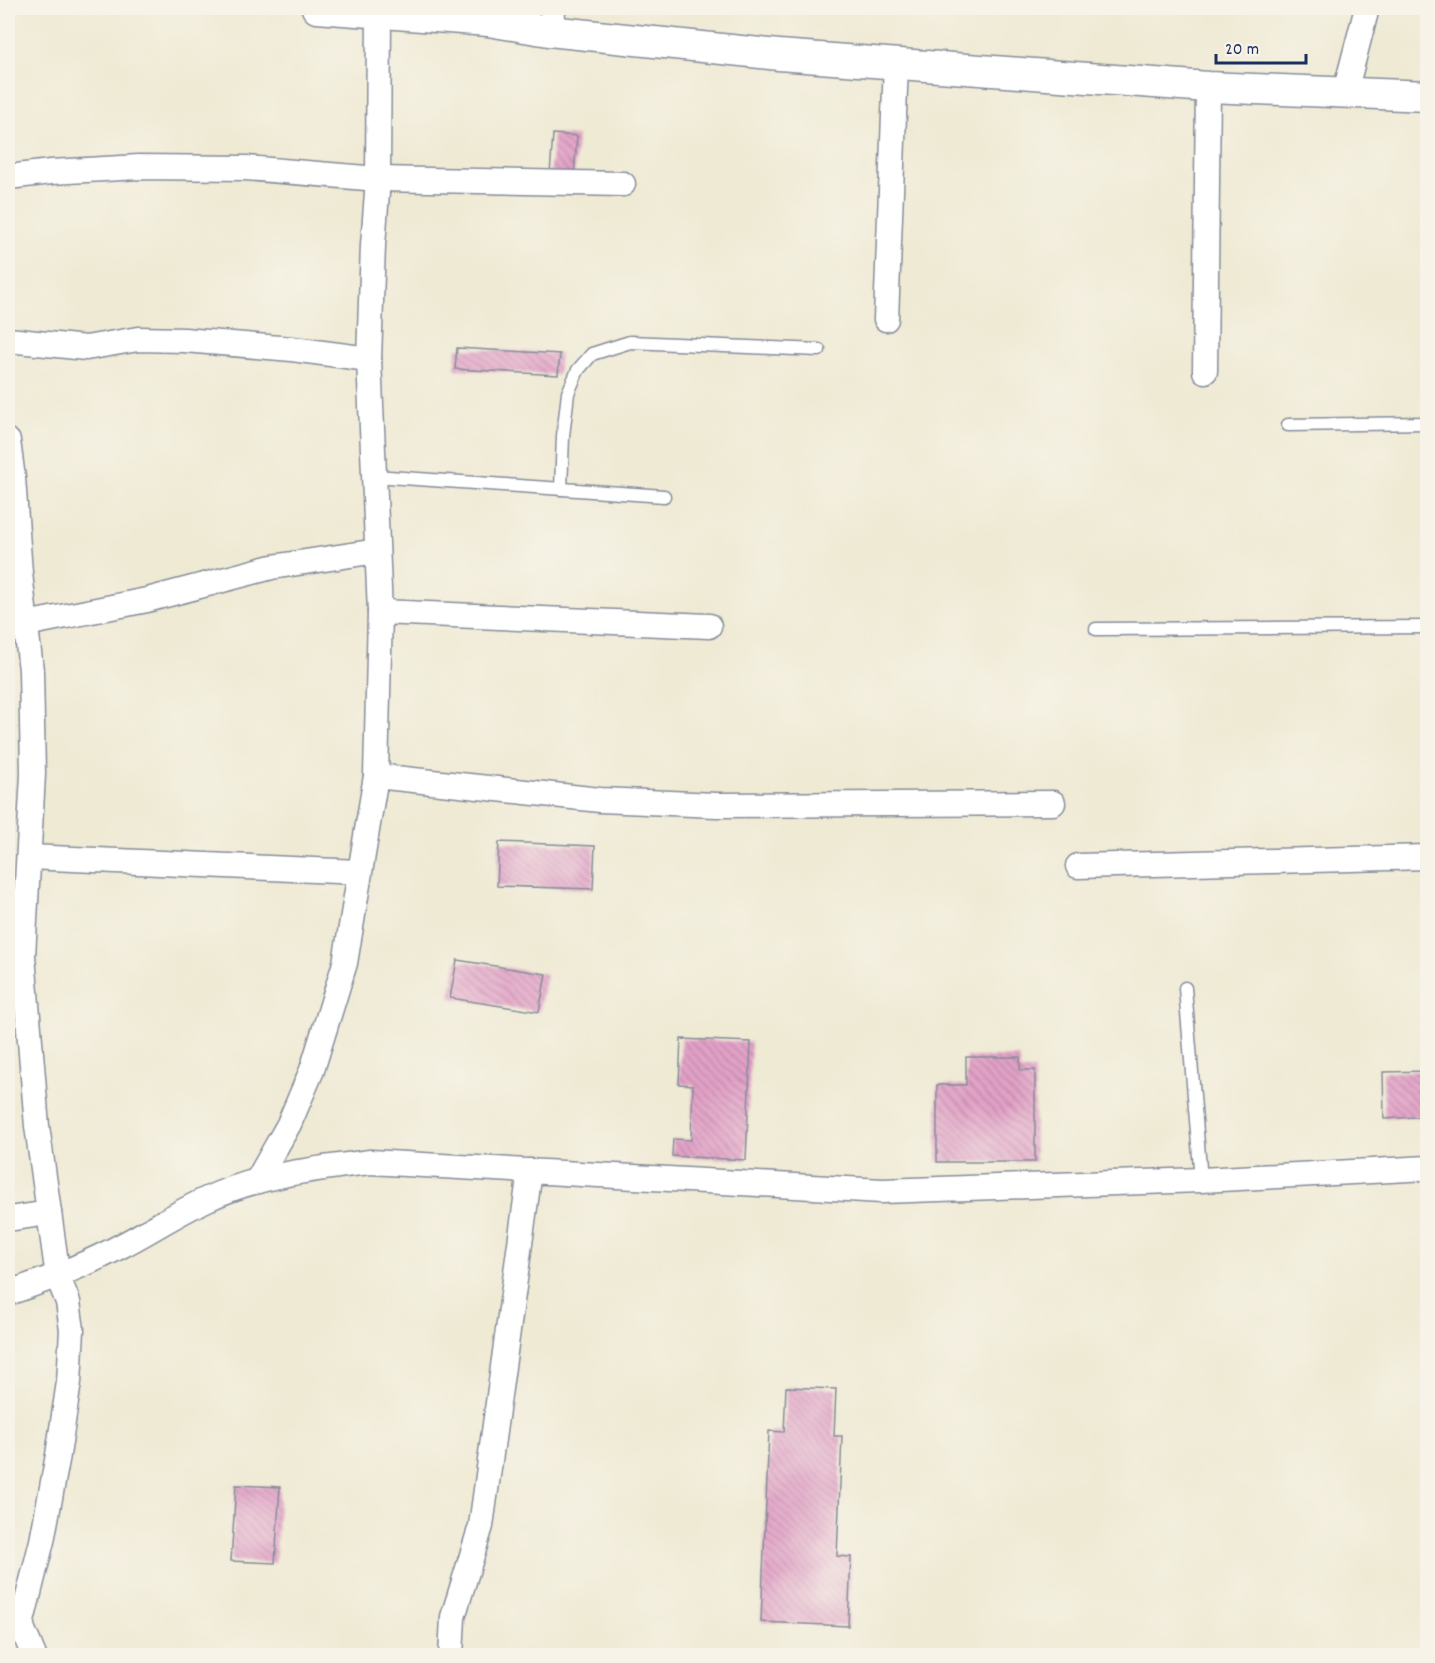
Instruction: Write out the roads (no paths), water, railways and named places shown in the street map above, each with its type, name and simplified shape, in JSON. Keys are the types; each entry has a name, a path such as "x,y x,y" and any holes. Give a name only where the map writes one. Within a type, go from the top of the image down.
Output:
{"street":[{"path":"317,8 488,21 552,19 779,55 1208,87 1428,96"},
{"path":"1345,92 1367,8"},
{"path":"257,1181 289,1124 312,1070 345,963 376,776 380,612 369,359 378,179 379,12"},
{"path":"886,319 896,64"},
{"path":"1205,371 1208,87"},
{"path":"8,177 139,167 246,168 378,179 623,184"},
{"path":"8,340 86,348 138,339 184,340 292,348 369,359"},
{"path":"8,441 31,670 33,774 23,956 37,1126 58,1277 68,1302 72,1330 69,1382 44,1530 14,1617 34,1656"},
{"path":"26,624 147,600 272,567 377,551"},
{"path":"380,612 710,626"},
{"path":"376,776 600,800 693,804 1053,803"},
{"path":"29,856 359,872"},
{"path":"1077,866 1428,857"},
{"path":"8,1293 58,1277 120,1247 206,1199 291,1172 370,1162 882,1191 1201,1180 1428,1168"},
{"path":"451,1656 453,1617 481,1526 530,1171"},
{"path":"8,1219 49,1213"}],"lane":[{"path":"561,489 563,436 568,393 578,370 592,354 630,342 819,351"},
{"path":"1288,425 1428,423"},
{"path":"374,476 664,496"},
{"path":"1096,629 1428,627"},
{"path":"1185,988 1201,1180"}]}
